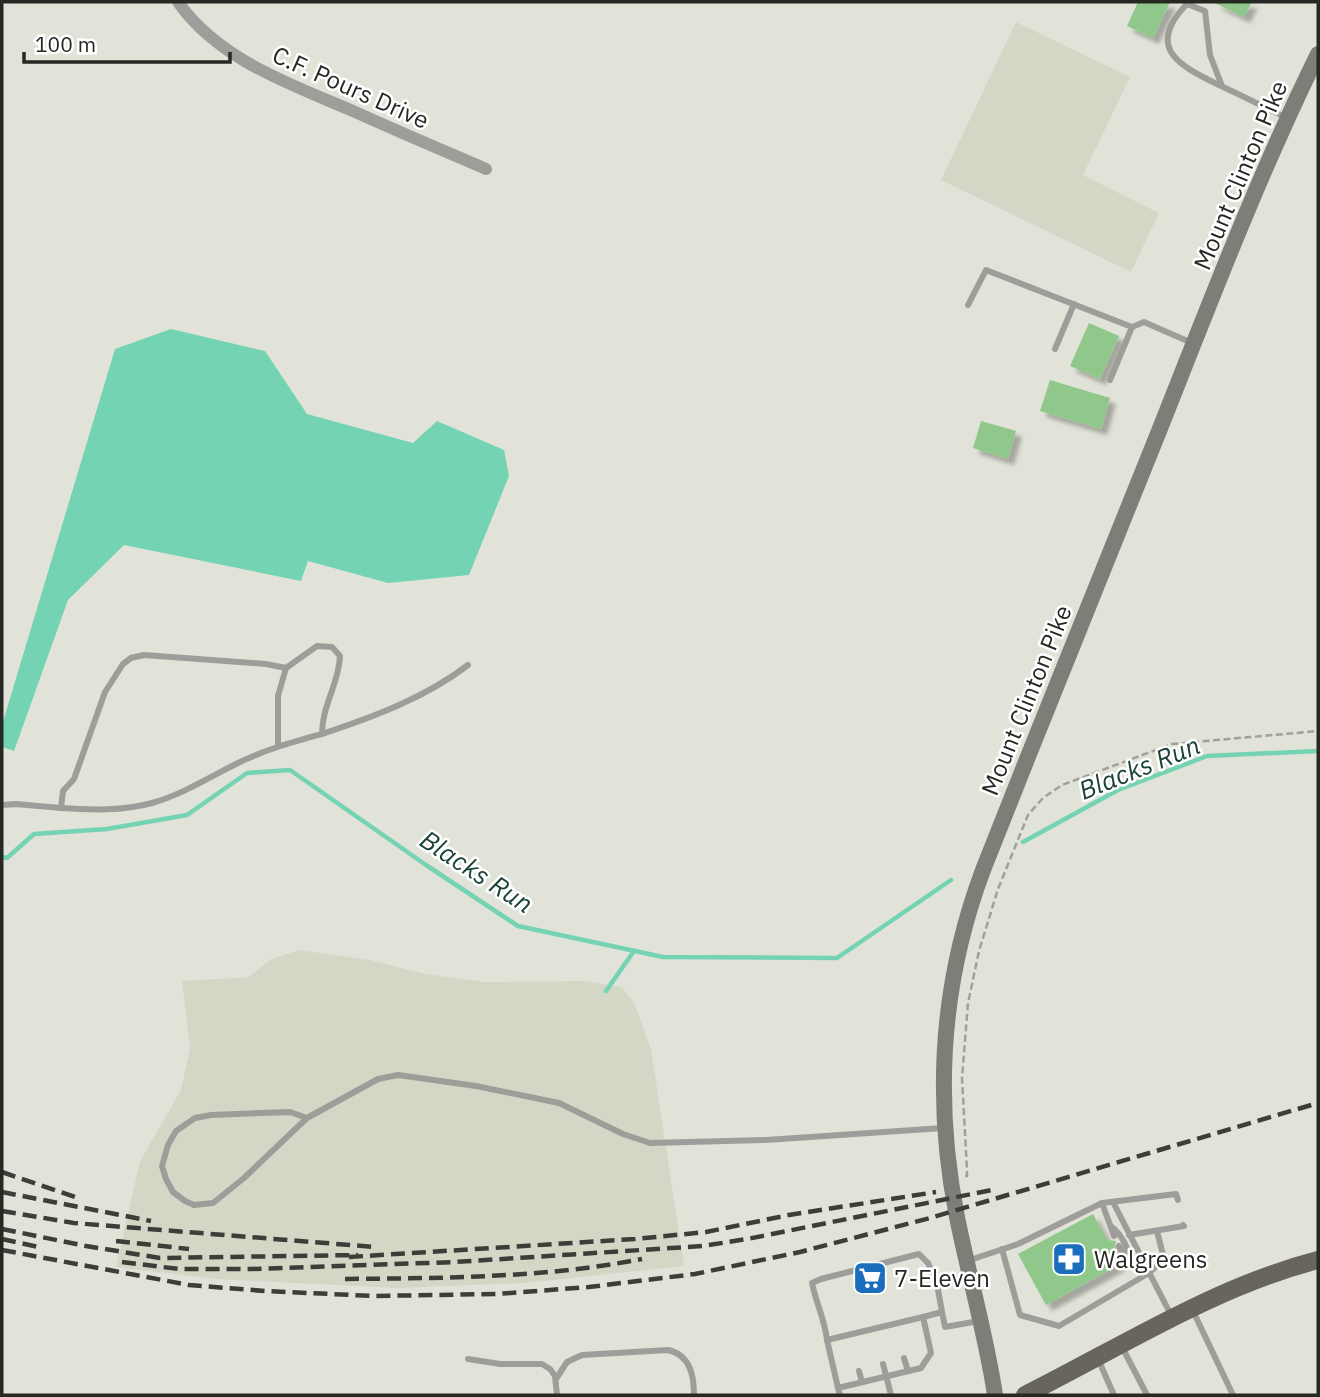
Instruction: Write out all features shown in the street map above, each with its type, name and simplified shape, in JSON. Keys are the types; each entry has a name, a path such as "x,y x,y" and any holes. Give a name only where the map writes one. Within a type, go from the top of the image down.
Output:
{"main road":[{"name":"Mount Clinton Pike","path":"995,1395 951,1179 945,1128 943,1069 947,1015 957,954 971,903 1194,343 1287,118 1318,54"},
{"path":"1025,1395 1173,1318 1250,1282 1318,1260"}],"street":[{"name":"C.F. Pours Drive","path":"178,2 189,18 223,47 265,73 486,169"}],"lane":[{"path":"1222,86 1210,55 1205,11 1187,4 1174,17 1167,38 1172,55 1180,64 1222,86 1287,118"},
{"path":"968,305 986,270 1132,327 1144,322 1194,343"},
{"path":"1055,349 1074,304"},
{"path":"1110,380 1132,327"},
{"path":"278,745 278,696 286,668 317,646 331,647 340,656 339,669 322,718 322,734"},
{"path":"61,808 63,791 74,779 105,692 116,672 131,658 144,655 266,664 286,668"},
{"path":"2,805 86,810 153,803 204,782 278,745 365,720 443,684 468,666"},
{"path":"307,1118 290,1112 195,1118 176,1131 168,1145 162,1166 166,1179 173,1192 185,1201 194,1205 214,1203 307,1118 378,1079 398,1075 476,1086 559,1103 643,1142 792,1138 945,1128"},
{"path":"937,1284 1102,1203 1145,1198 1166,1199 1176,1194 1178,1200"},
{"path":"1145,1198 1147,1206"},
{"path":"1135,1199 1136,1208"},
{"path":"1113,1202 1173,1318"},
{"path":"1102,1203 1114,1236"},
{"path":"1157,1231 1160,1221"},
{"path":"1170,1221 1171,1229"},
{"path":"1002,1250 1020,1315 1059,1326 1164,1259 1157,1231 1150,1222"},
{"path":"1140,1224 1142,1233"},
{"path":"1129,1235 1171,1229 1184,1226 1183,1224"},
{"path":"1112,1227 1119,1233 1130,1255 1130,1262"},
{"path":"1119,1246 1126,1259 1147,1270"},
{"path":"923,1317 931,1353 921,1368 862,1382 839,1392 825,1320 815,1301 812,1283 919,1254 928,1263 937,1284 945,1328 981,1320"},
{"path":"1192,1309 1233,1395"},
{"path":"827,1340 849,1335 875,1334 942,1312"},
{"path":"849,1335 851,1343"},
{"path":"1121,1345 1147,1395"},
{"path":"556,1379 567,1362 582,1355 670,1350 687,1362 693,1375 694,1395"},
{"path":"904,1358 908,1371"},
{"path":"1097,1358 1114,1395"},
{"path":"468,1359 491,1363 539,1363 550,1369 556,1379 557,1395"},
{"path":"883,1364 891,1395"},
{"path":"859,1371 862,1382"}],"path":[{"path":"951,1179 967,1176 962,1078 968,1003 979,951 998,889 1028,815 1043,798 1062,785 1172,744 1318,731"}],"shaded area":[{"path":"1016,22 1130,77 1083,175 1159,213 1131,272 941,180"},
{"path":"171,329 265,351 307,414 413,443 437,421 504,450 509,476 469,575 388,583 308,561 301,581 124,545 68,600 14,751 2,747 2,725 115,349"},
{"path":"300,950 370,960 425,974 485,982 584,981 622,987 634,1003 651,1049 684,1266 524,1283 397,1288 216,1279 116,1267 140,1161 181,1090 190,1048 182,981 249,977 271,959"}],"building":[{"path":"1138,2 1170,2 1153,38 1127,26"},
{"path":"1213,2 1252,2 1244,17"},
{"path":"1089,323 1119,336 1100,379 1070,366"},
{"path":"1050,380 1110,398 1101,429 1040,411"},
{"path":"981,421 1016,431 1008,459 973,448"},
{"name":"Walgreens","path":"1093,1214 1107,1240 1116,1241 1111,1251 1119,1265 1046,1305 1018,1254"}],"waterway":[{"name":"Blacks Run","path":"1023,842 1118,790 1207,756 1318,751"},
{"name":"Blacks Run","path":"2,857 7,858 34,834 107,829 187,815 247,773 290,770 518,926 663,957 837,958 951,880"},
{"path":"606,991 634,951"}],"railway":[{"path":"2,1250 189,1285 265,1291 374,1296 497,1294 589,1287 695,1274 800,1252 930,1218 1318,1103"},
{"path":"2,1172 78,1198"},
{"path":"122,1262 179,1269 252,1269 455,1262 703,1246 997,1189"},
{"path":"2,1192 151,1221"},
{"path":"349,1257 706,1232 789,1215 936,1192"},
{"path":"2,1211 74,1223 375,1247"},
{"path":"2,1229 160,1258 358,1255"},
{"path":"2,1239 43,1248"},
{"path":"116,1241 189,1249"},
{"path":"345,1279 531,1273 642,1259"}],"place":[{"name":"Walgreens","path":"1069,1259"},
{"name":"7-Eleven","path":"870,1278"}]}
